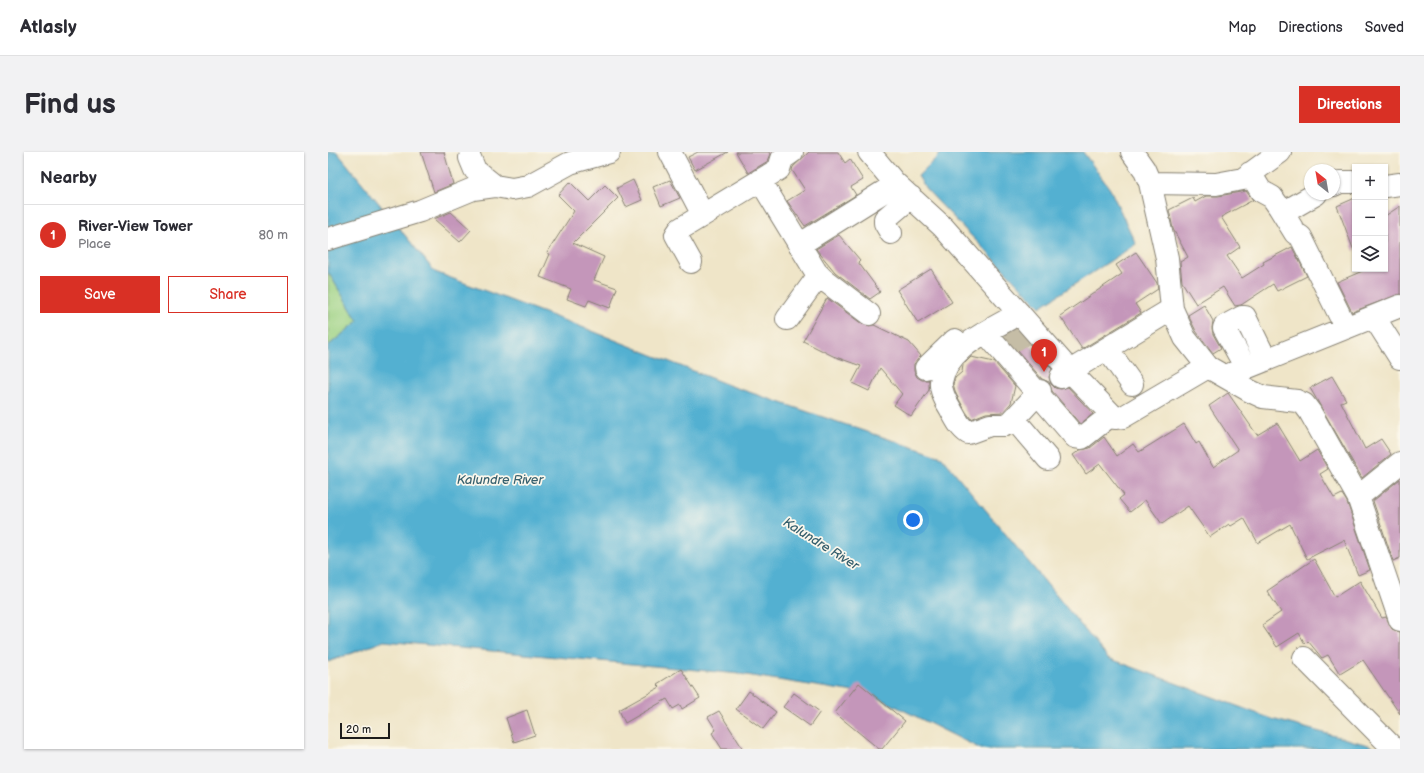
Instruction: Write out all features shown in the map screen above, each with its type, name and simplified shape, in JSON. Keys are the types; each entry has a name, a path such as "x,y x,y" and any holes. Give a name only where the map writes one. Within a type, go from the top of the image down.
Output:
{"street":[{"path":"328,239 420,211 473,189 495,186 512,189 528,186 564,157 609,152"},
{"path":"670,152 703,215"},
{"path":"691,262 676,235 680,229 779,169 782,159 792,152"},
{"path":"869,152 904,190 943,227 1011,331 1040,393 1075,437 1082,438 1111,415"},
{"path":"1132,152 1144,170 1150,183 1167,258 1172,308 1185,338 1217,372 1250,391 1263,397 1297,401 1304,404 1358,497 1400,620"},
{"path":"1150,183 1216,184 1243,179 1250,172 1280,152"},
{"path":"470,158 475,170 495,186"},
{"path":"1250,172 1261,191 1272,197 1295,233 1300,237 1346,328"},
{"path":"760,180 818,275 869,314"},
{"path":"1340,182 1352,182"},
{"path":"1388,186 1400,184"},
{"path":"799,245 904,190"},
{"path":"891,233 885,223 885,219 904,190"},
{"path":"1283,213 1306,200"},
{"path":"787,319 818,275"},
{"path":"926,368 966,330 1011,331 1067,375 1116,418 1123,417 1217,372 1246,368 1400,306"},
{"path":"1067,375 1172,308"},
{"path":"1246,368 1224,328 1242,316 1245,317 1266,360"},
{"path":"1374,317 1400,358"},
{"path":"1011,331 960,349 950,360 941,383 945,399 962,428 968,433 990,425 1004,425 1011,422 1040,393"},
{"path":"1107,349 1132,384"},
{"path":"1014,419 1048,459"},
{"path":"1358,497 1400,463"},
{"path":"1304,658 1394,749"}],"green space":[{"path":"328,272 358,321 328,346"}],"water":[{"name":"Kalundre River","path":"328,152 337,152 435,272 587,329 731,386 942,457 1108,658 1272,719 1372,746 1375,749 981,749 873,695 740,674 384,641 328,662 328,346 358,321 328,272"},
{"path":"942,152 1083,152 1110,189 1136,244 1040,307 926,189 918,176"}],"building":[{"path":"421,152 444,152 453,184 434,192"},
{"path":"698,152 728,152 695,170 688,157"},
{"path":"736,152 770,152 771,154 768,161 748,173"},
{"path":"809,152 838,152 845,163 850,159 863,180 851,187 856,195 805,226 787,201 805,190 792,170 793,167"},
{"path":"633,180 642,200 626,207 617,188"},
{"path":"670,180 680,198 661,206 653,187"},
{"path":"570,182 589,201 605,185 618,198 573,243 604,257 594,280 617,288 610,308 589,300 586,306 567,299 571,289 540,277 550,254 547,253 574,211 558,195"},
{"path":"1246,191 1253,200 1221,217 1240,247 1227,256 1242,278 1264,264 1263,262 1292,247 1307,276 1277,291 1273,284 1241,305 1235,306 1223,287 1196,304 1182,282 1180,262 1188,257 1173,229 1169,210 1193,198 1195,202 1206,196 1218,196"},
{"path":"1352,199 1352,246 1337,206"},
{"path":"1400,206 1400,294 1352,312 1337,282 1360,272 1388,272 1388,214"},
{"path":"451,212 471,230 460,242 434,219"},
{"path":"839,235 860,260 858,262 880,292 870,299 835,272 816,249"},
{"path":"1136,252 1157,283 1158,289 1135,304 1141,313 1082,349 1060,316 1122,274 1116,265"},
{"path":"931,269 952,302 918,323 897,290"},
{"path":"827,298 862,324 868,326 874,325 909,342 921,356 914,364 914,371 917,377 922,380 929,380 929,390 911,416 894,405 902,394 880,368 869,391 852,383 861,366 833,356 803,341"},
{"path":"1204,305 1213,321 1213,334 1221,348 1213,353 1196,331 1188,315"},
{"path":"1016,329 1052,369 1049,377 1051,384 1055,388 1061,389 1068,387 1093,414 1080,424 1052,391 1049,382 1042,379 1005,336"},
{"path":"971,357 994,362 1015,386 1011,403 1003,412 986,413 971,419 966,412 956,394 953,384 955,378 962,372 963,365"},
{"path":"1332,376 1346,400 1341,402 1365,449 1381,439 1391,454 1362,478 1310,388"},
{"path":"1228,393 1257,435 1277,423 1300,461 1317,450 1328,469 1320,474 1334,498 1342,494 1347,502 1370,570 1358,575 1344,540 1307,559 1290,524 1258,543 1244,518 1231,526 1229,524 1210,537 1188,506 1162,524 1145,500 1130,512 1119,499 1124,495 1100,464 1086,474 1073,455 1080,450 1090,448 1104,437 1117,456 1133,444 1139,452 1184,424 1196,444 1199,442 1213,467 1238,450 1209,406"},
{"path":"1400,479 1400,558 1393,561 1373,501"},
{"path":"1314,559 1335,597 1360,581 1382,618 1386,617 1392,629 1400,632 1400,714 1363,660 1340,674 1328,655 1322,658 1308,641 1305,644 1299,633 1277,647 1262,625 1281,612 1267,591"},
{"path":"681,669 700,698 682,709 680,705 673,709 667,699 625,723 619,710 660,687 657,684"},
{"path":"859,683 905,721 882,749 879,749 835,713"},
{"path":"749,691 776,712 763,729 736,709"},
{"path":"794,693 820,712 810,726 783,707"},
{"path":"527,710 535,735 514,742 506,718"},
{"path":"719,711 743,749 722,749 712,733 716,730 708,717"}],"tunnel":[{"path":"1009,344 1025,334"}],"place":[{"name":"River-View Tower","path":"1044,372"}]}
